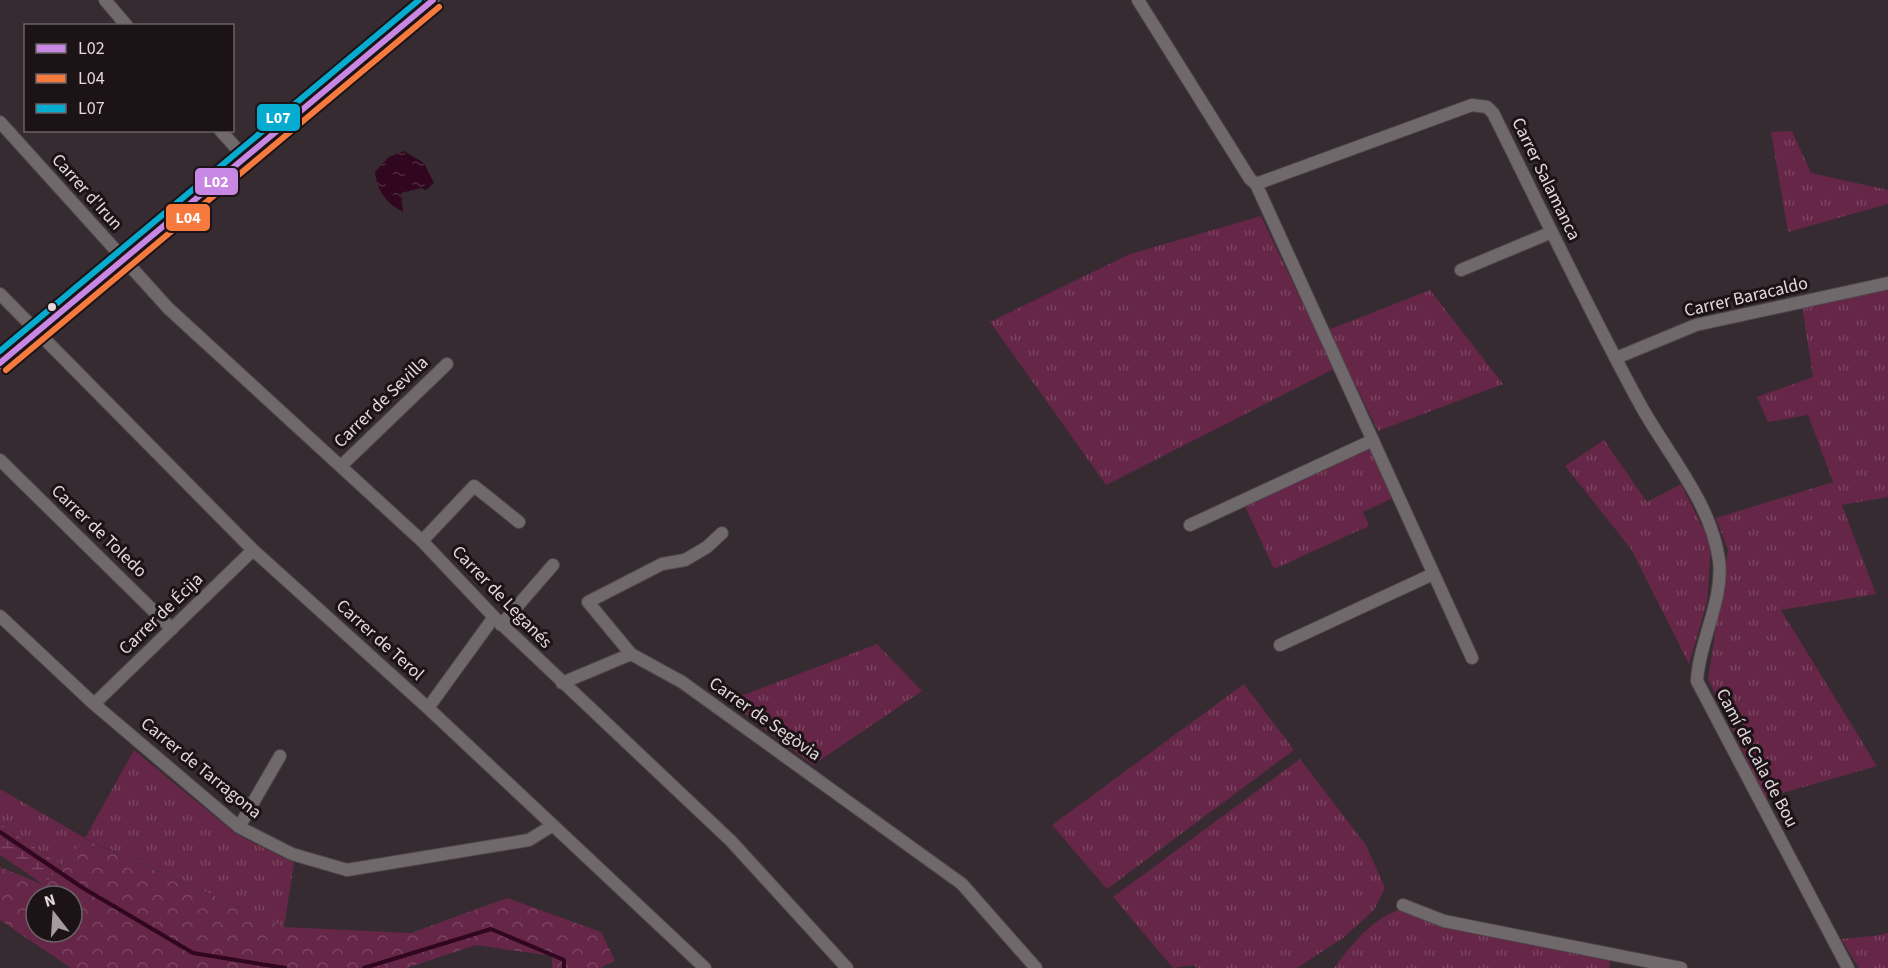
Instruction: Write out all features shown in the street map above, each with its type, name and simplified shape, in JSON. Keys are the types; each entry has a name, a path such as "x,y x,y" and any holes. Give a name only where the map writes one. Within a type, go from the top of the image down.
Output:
{"street":[{"path":"105,0 125,24"},
{"path":"0,363 433,0"},
{"path":"1138,0 1250,179 1256,183 1371,441 1472,658"},
{"name":"Carrer Salamanca","path":"1256,183 1479,104 1493,113 1616,358 1706,517"},
{"name":"Carrer d'Irun","path":"0,122 124,260"},
{"path":"222,132 245,158"},
{"path":"1461,270 1552,232"},
{"name":"Carrer de Leganés","path":"124,260 168,308 422,541 498,621 731,842 847,968"},
{"name":"Carrer Baracaldo","path":"1616,358 1696,325 1888,283"},
{"name":"Carrer de Terol","path":"0,294 253,550 428,708 705,968"},
{"name":"Carrer de Sevilla","path":"341,465 447,364"},
{"path":"1190,525 1371,441"},
{"name":"Carrer de Toledo","path":"0,460 172,629"},
{"path":"422,541 474,486 519,522"},
{"name":"Camí de Cala de Bou","path":"1706,517 1715,537 1719,564 1715,603 1698,660 1697,681 1848,968"},
{"name":"Carrer de Segòvia","path":"722,533 707,547 685,560 662,564 588,602 631,654 682,682 962,884 1036,968"},
{"name":"Carrer de Écija","path":"94,704 253,550"},
{"path":"428,708 498,621 553,565"},
{"path":"1280,645 1433,574"},
{"name":"Carrer de Tarragona","path":"0,616 94,704 239,827 292,854 347,870 529,840 553,825"},
{"path":"562,683 631,654"},
{"path":"239,827 280,756"},
{"path":"1403,905 1444,921 1681,968"}],"green space":[{"path":"1792,131 1811,173 1888,190 1888,204 1788,232 1771,132"},
{"path":"1261,216 1334,369 1106,485 990,322 1130,254"},
{"path":"1888,286 1888,497 1842,505 1876,594 1781,610 1877,766 1765,798 1708,679 1728,550 1716,518 1833,482 1808,415 1768,422 1757,397 1813,377 1802,305"},
{"path":"1430,290 1503,384 1378,431 1328,330"},
{"path":"1604,440 1647,502 1681,484 1711,544 1707,603 1689,664 1631,549 1565,466"},
{"path":"1369,447 1393,498 1363,512 1369,526 1274,569 1244,504"},
{"path":"877,644 922,691 813,765 728,701"},
{"path":"1244,684 1294,750 1107,889 1052,825"},
{"path":"134,750 236,834 294,863 284,927 86,839 61,865 0,824 0,789 85,838"},
{"path":"1300,759 1366,845 1385,888 1374,910 1343,938 1297,968 1197,968 1194,965 1173,968 1113,897"},
{"path":"0,824 61,865 43,884 0,855"},
{"path":"85,839 284,927 411,933 507,898 601,932 615,961 600,968 552,968 552,956 476,945 407,968 71,968 36,944 84,944 84,884 45,884"},
{"path":"0,867 42,884 24,884 24,936 0,920"},
{"path":"1402,909 1611,959 1609,968 1334,968 1372,925"},
{"path":"1888,932 1888,968 1859,968 1841,939 1882,935"}],"water":[{"path":"404,151 424,163 434,183 426,190 421,188 401,193 403,212 383,196 375,172 389,157"}],"waterway":[{"path":"0,832 83,888 193,953 285,968"},
{"path":"364,968 491,929 564,960 564,968"}],"transit line":[{"name":"L07","path":"0,351 419,0"},
{"name":"L02","path":"0,363 433,0"},
{"name":"L04","path":"6,370 439,7"}]}
